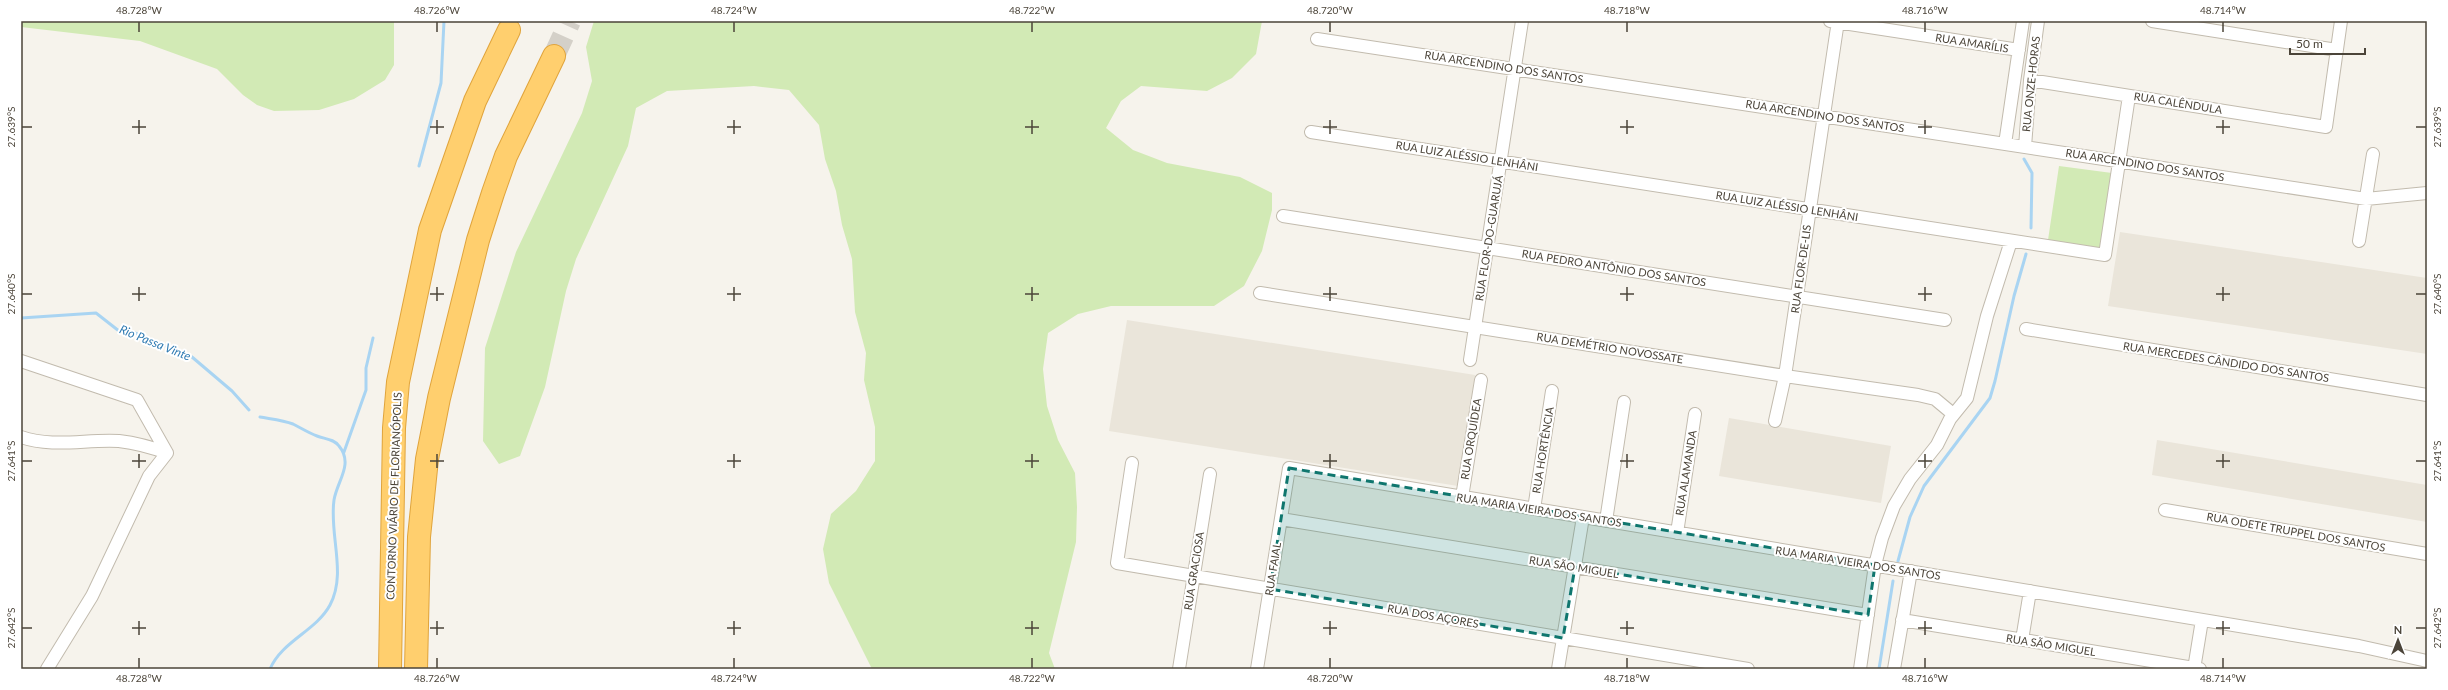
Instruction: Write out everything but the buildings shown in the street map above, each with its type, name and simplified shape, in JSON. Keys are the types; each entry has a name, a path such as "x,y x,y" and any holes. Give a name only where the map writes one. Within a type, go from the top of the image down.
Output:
{"highway":[{"name":"CONTORNO VIÁRIO DE FLORIANÓPOLIS","path":"390,669 394,428 398,382 430,230 475,101 509,30"},
{"path":"416,669 419,537 427,459 439,398 478,240 493,193 506,156 554,56"}],"street":[{"name":"RUA FLOR-DO-GUARUJÁ","path":"1470,360 1522,21"},
{"name":"RUA AMARÍLIS","path":"1835,21 2019,50"},
{"name":"RUA FLOR-DE-LIS","path":"1775,421 1785,376 1797,297 1824,116 1835,21"},
{"name":"RUA ONZE-HORAS","path":"2005,144 2023,21"},
{"name":"RUA ONZE-HORAS","path":"2025,147 2030,80 2038,21"},
{"path":"2152,21 2337,50 2341,21"},
{"name":"RUA ARCENDINO DOS SANTOS","path":"1317,39 2366,199 2427,193"},
{"name":"RUA CALÊNDULA","path":"2030,80 2326,126 2337,50"},
{"name":"RUA LUIZ ALÉSSIO LENHÂNI","path":"1312,132 2105,255 2130,96"},
{"path":"2359,241 2373,154"},
{"name":"RUA PEDRO ANTÔNIO DOS SANTOS","path":"1284,216 1945,320"},
{"path":"1860,669 1875,565 1894,506 1910,479 1941,440 1953,414 1967,398 1987,316 2011,241"},
{"name":"RUA DEMÉTRIO NOVOSSATE","path":"1260,293 1785,376 1918,395 1935,399 1953,414"},
{"name":"RUA MERCEDES CÂNDIDO DOS SANTOS","path":"2026,329 2427,395"},
{"path":"21,361 137,400 167,453"},
{"name":"RUA ORQUÍDEA","path":"1462,497 1481,380"},
{"name":"RUA HORTÊNCIA","path":"1534,509 1552,391"},
{"path":"1606,521 1624,402"},
{"name":"RUA ALAMANDA","path":"1677,533 1695,414"},
{"path":"21,437 36,442 118,441 141,444 167,453"},
{"path":"47,669 92,596 149,476 167,453"},
{"name":"RUA DOS AÇORES","path":"1132,464 1117,563 1748,669"},
{"name":"RUA MARIA VIEIRA DOS SANTOS","path":"1289,468 2359,646 2427,661"},
{"name":"RUA FAIAL","path":"1257,669 1289,468"},
{"name":"RUA GRACIOSA","path":"1179,669 1210,474"},
{"name":"RUA ODETE TRUPPEL DOS SANTOS","path":"2165,510 2427,554"},
{"path":"1558,669 1583,517"},
{"name":"RUA SÃO MIGUEL","path":"1280,519 1868,615"},
{"path":"1894,669 1910,571"},
{"path":"2022,640 2030,591"},
{"name":"RUA SÃO MIGUEL","path":"1902,620 2196,669"},
{"path":"2196,669 2202,620"}],"highlighted area":[{"path":"1289,468 1875,565 1868,615 1575,567 1563,638 1270,589"}],"shaded area":[{"path":"2120,232 2427,278 2427,354 2108,306"},
{"path":"1127,320 1475,375 1458,486 1109,431"},
{"path":"1729,418 1891,446 1881,503 1719,476"},
{"path":"2157,440 2427,485 2427,522 2152,475"}],"green space":[{"path":"21,21 394,21 394,65 385,80 354,99 319,110 274,111 257,105 243,95 217,69 140,41 21,27"},
{"path":"594,21 1262,21 1256,54 1232,78 1207,91 1141,86 1121,101 1106,128 1133,150 1167,163 1240,177 1272,193 1272,210 1262,251 1244,286 1214,306 1111,306 1078,314 1048,333 1043,369 1047,406 1058,440 1075,473 1077,507 1076,542 1049,653 1055,669 872,669 829,583 823,549 831,514 856,491 875,461 875,427 864,380 866,353 855,312 852,259 842,225 836,191 825,159 819,125 789,90 754,86 667,91 636,108 628,146 576,259 566,291 545,387 520,456 499,464 483,441 485,348 516,252 582,113 592,81 586,47"},
{"path":"2059,166 2112,173 2102,248 2048,240"}],"waterway":[{"path":"419,166 441,83 444,21"},
{"path":"2024,159 2032,173 2031,228"},
{"path":"1898,561 1910,517 1924,486 1990,398 2014,296 2026,254"},
{"name":"Rio Passa Vinte","path":"21,318 96,313 119,331 135,333 192,357 232,391 249,410"},
{"path":"344,452 366,390 366,368 373,338"},
{"name":"Rio Passa Vinte","path":"260,417 293,424 314,435 332,441 339,446 345,459 345,466 334,500 333,513 337,567 335,593 324,614 282,651 275,659 270,669"},
{"path":"1879,669 1893,581"}],"tunnel":[{"path":"554,56 570,21"}]}
